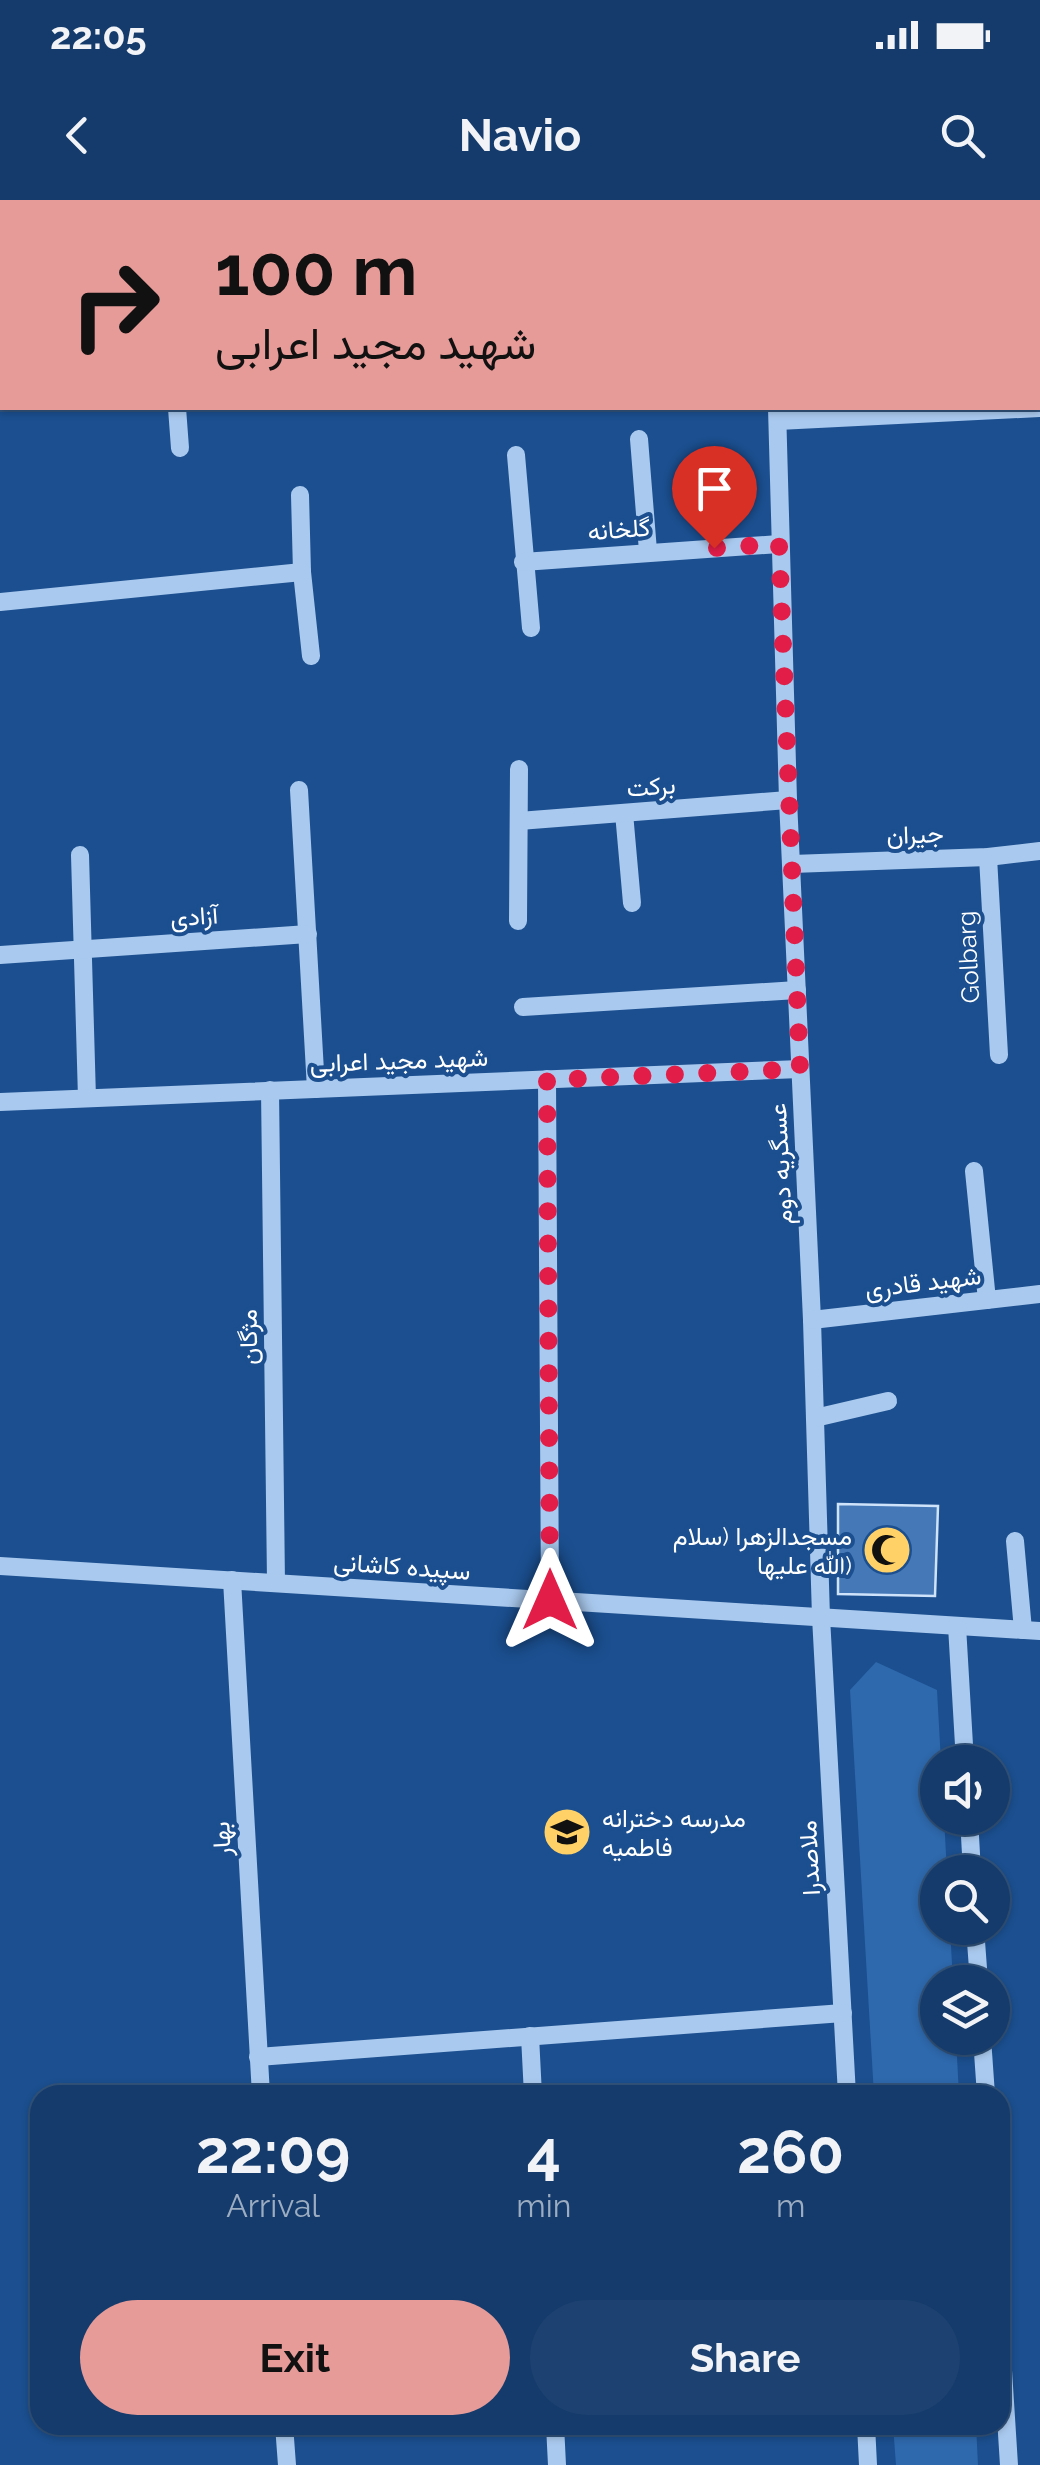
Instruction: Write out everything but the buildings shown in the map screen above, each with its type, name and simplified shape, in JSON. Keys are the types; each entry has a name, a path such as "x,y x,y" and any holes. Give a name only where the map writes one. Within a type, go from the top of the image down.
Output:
{"street":[{"path":"177,410 180,448"},
{"path":"777,414 938,410"},
{"name":"عسگریه دوم","path":"777,414 820,1618"},
{"path":"638,439 648,551"},
{"path":"516,455 531,628"},
{"path":"300,495 302,572 312,656"},
{"name":"گلخانه","path":"523,562 779,544"},
{"path":"0,602 302,572"},
{"path":"518,920 519,769"},
{"path":"299,790 316,1088"},
{"name":"برکت","path":"518,821 788,800"},
{"path":"624,813 632,903"},
{"name":"جیران","path":"792,864 988,857 1040,851"},
{"path":"80,855 87,1098"},
{"name":"Golbarg","path":"988,857 999,1055"},
{"name":"آزادی","path":"0,955 308,934"},
{"path":"523,1007 797,990"},
{"name":"شهید مجید اعرابی","path":"0,1102 800,1069"},
{"path":"547,1080 550,1600"},
{"name":"مژگان","path":"270,1090 276,1583"},
{"path":"974,1172 986,1300"},
{"name":"شهید قادری","path":"812,1320 1040,1294"},
{"path":"815,1418 888,1401"},
{"path":"1015,1540 1031,1631"},
{"name":"سپیده کاشانی","path":"0,1566 1031,1631"},
{"name":"بهار","path":"232,1580 260,2085"},
{"name":"ملاصدرا","path":"820,1618 847,2085"},
{"path":"957,1626 964,1745"},
{"path":"258,2057 843,2012"},
{"path":"530,2036 532,2085"},
{"path":"983,2055 985,2085"},
{"path":"285,2435 287,2465"},
{"path":"555,2435 557,2465"},
{"path":"866,2435 868,2465"},
{"path":"1007,2435 1009,2465"}],"shaded area":[{"path":"876,1662 937,1690 940,1745 920,1745 920,1835 945,1835 946,1855 920,1855 920,1945 951,1945 952,1965 920,1965 920,2055 957,2055 958,2085 873,2085 850,1690"},
{"path":"894,2435 976,2435 978,2465 896,2465"}],"place":[{"name":"مسجدالزهرا (سلام الله علیها)","path":"887,1550"},
{"name":"مدرسه دخترانه فاطمیه","path":"567,1832"}],"route":[{"path":"550,1600 547,1080 800,1069 779,544 714,548"}]}
